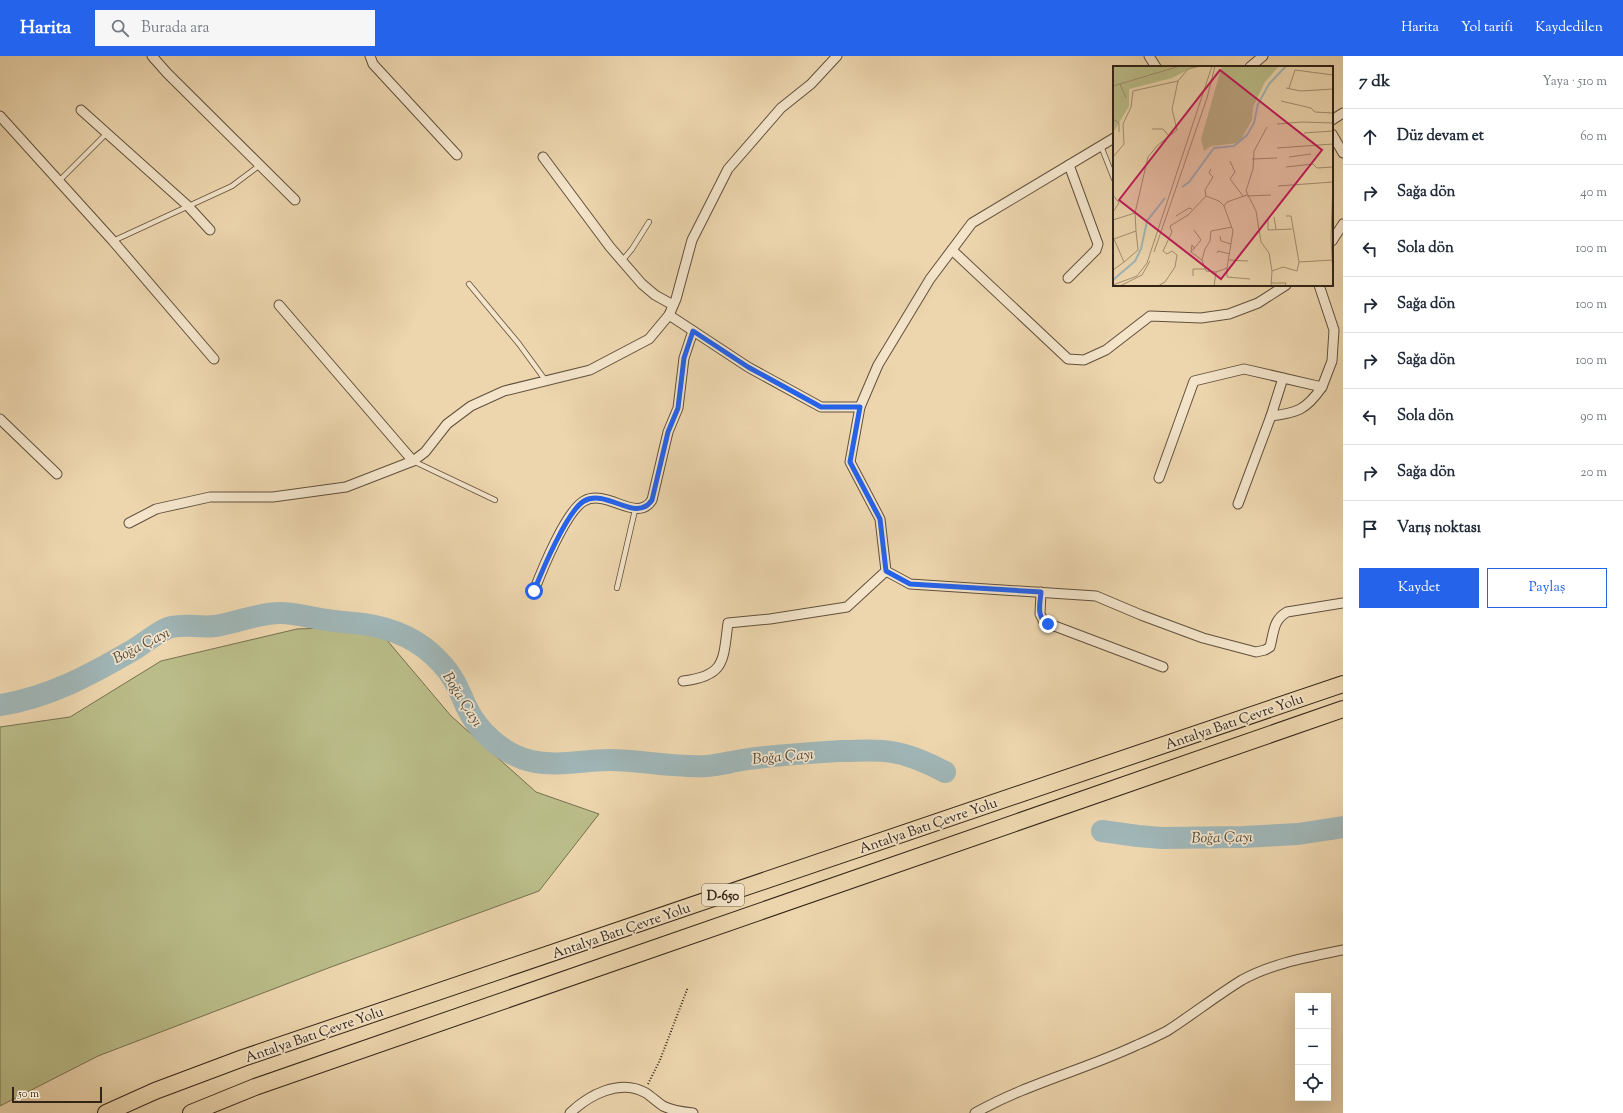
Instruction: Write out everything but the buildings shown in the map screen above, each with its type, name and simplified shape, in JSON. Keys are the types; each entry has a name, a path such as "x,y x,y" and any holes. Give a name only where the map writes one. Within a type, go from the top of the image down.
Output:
{"highway":[{"name":"Antalya Batı Çevre Yolu","path":"106,1113 155,1091 243,1058 1343,684"},
{"name":"Antalya Batı Çevre Yolu","path":"191,1113 254,1087 1336,711"}],"street":[{"path":"152,56 168,74 295,200"},
{"path":"370,56 373,64 457,155"},
{"path":"129,523 156,509 210,497 273,497 346,487 413,461 425,452 447,424 472,406 504,391 590,370 649,339 669,315 692,240 728,169 781,108 811,84 837,56"},
{"path":"1149,56 1155,66"},
{"path":"1251,66 1263,56"},
{"path":"81,110 188,206 210,230"},
{"path":"1333,119 1343,113"},
{"path":"0,116 113,241 214,359"},
{"path":"1333,136 1343,153"},
{"path":"886,571 880,519 850,462 860,407 878,365 930,279 972,223 1113,139"},
{"path":"543,157 605,240 642,284 655,295 673,306"},
{"path":"1068,278 1096,250 1098,244 1069,165"},
{"path":"1333,239 1343,224"},
{"path":"952,250 1068,359 1084,360 1106,350 1150,316 1201,318 1228,314 1258,304 1285,286"},
{"path":"1271,416 1290,414 1313,401 1322,387 1332,361 1334,330 1319,286"},
{"path":"279,305 413,461"},
{"path":"669,315 748,367 821,407 860,407"},
{"path":"534,591 543,566 565,526 582,502 590,498 603,498 635,510 645,507 652,500 668,432 678,408 684,358 693,331"},
{"path":"1158,478 1194,381 1244,369 1322,387"},
{"path":"1238,504 1271,416 1283,378"},
{"path":"0,419 57,474"},
{"path":"886,571 910,584 1096,596 1141,615 1203,638 1256,652 1270,647 1276,621 1280,616 1287,612 1343,603"},
{"path":"683,681 700,679 711,674 722,662 728,623 770,619 847,607 886,571"},
{"path":"1041,592 1040,614 1044,622 1163,668"},
{"path":"975,1113 993,1102 1106,1058 1165,1032 1243,980 1274,966 1298,959 1343,950"},
{"path":"570,1113 599,1092 627,1086 645,1092 663,1106 678,1112 693,1113"}],"lane":[{"path":"59,181 107,133"},
{"path":"1101,146 1113,176"},
{"path":"113,241 232,186 260,165"},
{"path":"622,261 632,249 649,222"},
{"path":"469,284 519,344 546,381"},
{"path":"413,461 495,500"},
{"path":"616,588 635,510"}],"path":[{"path":"645,1092 660,1060 688,987"}],"green space":[{"path":"375,626 451,716 536,792 599,814 539,891 331,967 98,1056 0,1106 0,727 70,717 161,661 297,629"}],"waterway":[{"name":"Boğa Çayı","path":"0,705 35,697 69,684 117,659 168,628 179,626 215,626 255,616 272,613 286,613 374,626 405,636 424,647 449,672 471,716 484,733 492,741 511,753 531,761 541,763 560,763 621,760 682,766 707,766 779,755 873,750 892,752 913,757 945,772"},
{"name":"Boğa Çayı","path":"1102,831 1162,838 1243,837 1298,834 1343,827"}],"route":[{"path":"534,591 543,566 568,520 578,505 590,498 596,497 603,498 635,510 650,504 668,432 678,408 684,358 693,331 748,367 821,407 860,407 850,462 880,519 886,571 910,584 1041,592 1039,611 1040,617 1048,624"}]}
